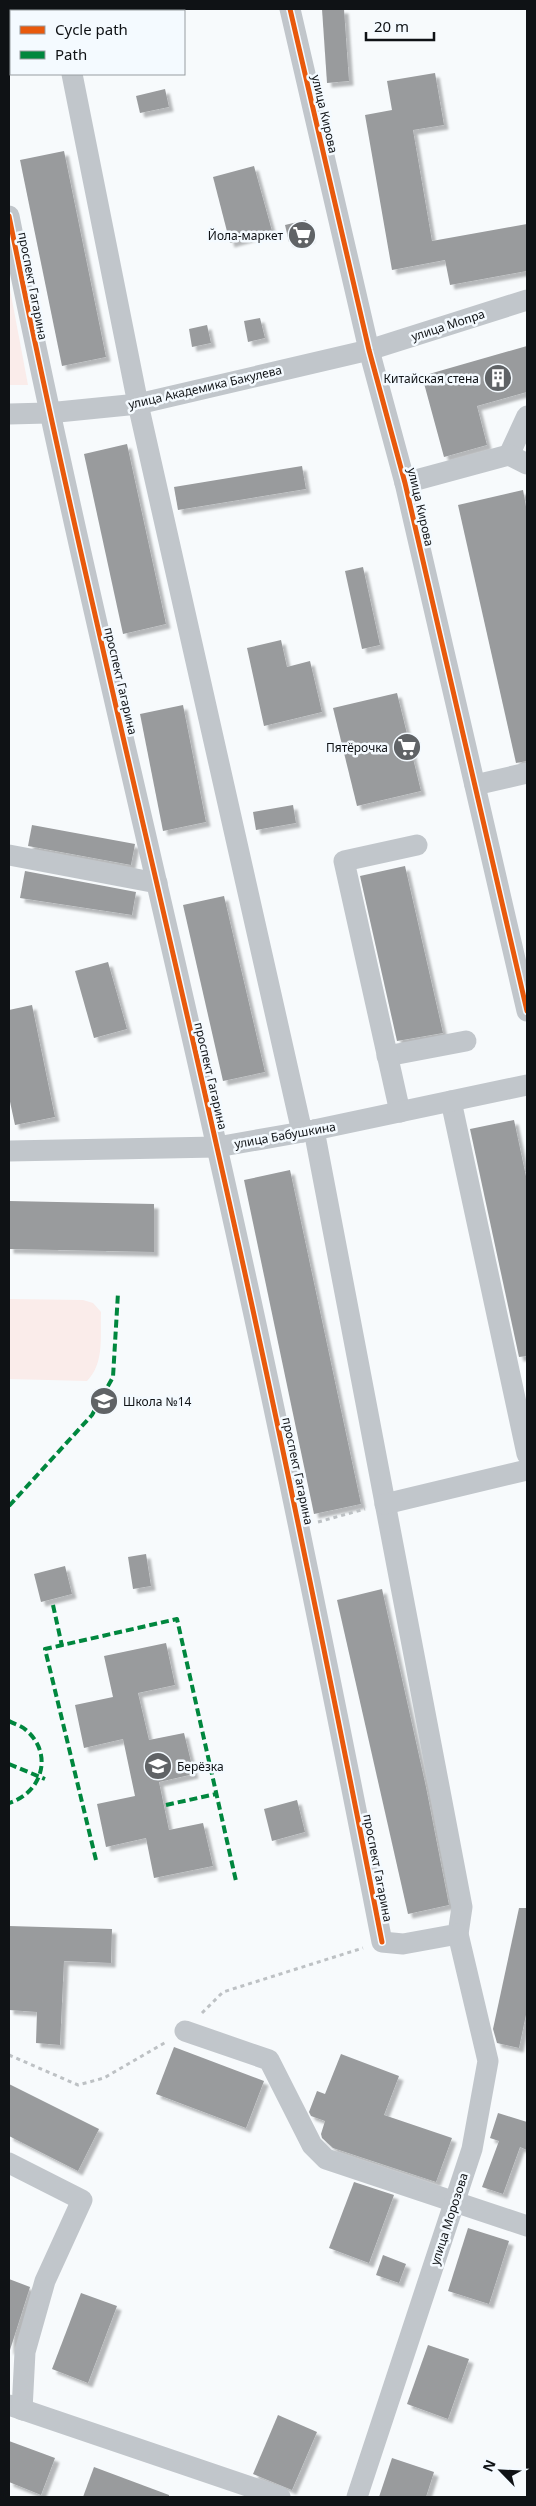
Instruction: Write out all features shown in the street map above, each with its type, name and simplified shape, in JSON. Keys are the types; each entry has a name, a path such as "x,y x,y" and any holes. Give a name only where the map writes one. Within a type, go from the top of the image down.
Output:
{"street":[{"name":"улица Кирова","path":"290,9 369,350 405,483 527,1011"},
{"path":"72,75 138,404 308,1131 385,1504 462,1907 458,1934"},
{"name":"проспект Гагарина","path":"9,216 48,413 158,883 300,1526 382,1942 403,1944 458,1934"},
{"name":"улица Мопра","path":"369,350 527,300"},
{"name":"улица Академика Бакулева","path":"9,414 48,413 138,404 369,350"},
{"path":"405,483 518,459 527,416"},
{"path":"475,785 527,773"},
{"path":"400,1112 344,861 418,845"},
{"path":"9,855 158,883"},
{"path":"388,1056 466,1041"},
{"name":"улица Бабушкина","path":"9,1151 217,1147 308,1131 527,1085"},
{"path":"451,1101 527,1454"},
{"path":"385,1504 527,1470"},
{"name":"улица Морозова","path":"357,2497 472,2149 488,2061 458,1934"},
{"path":"185,2031 269,2060 312,2145 326,2159 527,2226"},
{"path":"9,2164 82,2200 45,2281 25,2352 16,2407 280,2497"}],"path":[{"path":"300,1526 385,1504"}],"shaded area":[{"path":"9,284 28,385 9,385"},
{"path":"9,1299 83,1300 93,1303 101,1312 100,1348 97,1366 87,1381 9,1379"}],"building":[{"path":"322,9 344,9 349,81 327,83"},
{"path":"435,73 444,125 413,130 432,241 527,224 527,271 450,285 445,260 392,270 365,115 392,110 387,81"},
{"path":"165,89 169,107 140,113 136,96"},
{"path":"64,151 106,357 62,366 20,160"},
{"path":"254,166 272,231 230,243 213,177"},
{"path":"306,220 310,238 289,242 285,225"},
{"path":"260,318 265,338 248,342 244,321"},
{"path":"207,325 211,343 192,347 189,329"},
{"path":"527,346 527,392 477,406 487,445 444,457 422,376"},
{"path":"127,444 166,624 123,634 84,454"},
{"path":"302,466 306,489 178,510 174,487"},
{"path":"523,490 527,512 527,761 516,763 458,505"},
{"path":"363,567 380,645 362,649 345,571"},
{"path":"281,640 287,667 310,661 322,712 264,726 247,648"},
{"path":"397,693 421,791 357,806 333,708"},
{"path":"183,705 206,822 163,831 140,714"},
{"path":"293,805 296,823 256,830 253,812"},
{"path":"32,825 135,844 131,865 28,846"},
{"path":"405,866 443,1033 397,1041 360,876"},
{"path":"25,871 136,892 132,915 20,898"},
{"path":"224,896 265,1072 223,1081 183,905"},
{"path":"108,962 127,1029 94,1038 75,971"},
{"path":"32,1005 55,1117 15,1125 9,1097 9,1010"},
{"path":"514,1120 527,1181 527,1356 519,1357 470,1129"},
{"path":"290,1170 361,1504 314,1514 244,1180"},
{"path":"9,1201 154,1204 154,1252 9,1249"},
{"path":"146,1554 151,1586 133,1589 128,1557"},
{"path":"65,1566 72,1594 41,1602 34,1574"},
{"path":"382,1589 426,1787 449,1905 408,1914 337,1600"},
{"name":"Берёзка","path":"166,1643 175,1685 138,1693 149,1740 184,1733 194,1774 159,1782 169,1830 203,1823 213,1866 154,1878 146,1838 106,1847 97,1804 135,1796 123,1739 84,1748 75,1705 113,1697 104,1656"},
{"path":"297,1800 305,1832 272,1841 264,1809"},
{"path":"519,1908 527,1908 527,2010 519,2048 497,2043 493,2029"},
{"path":"9,1926 112,1929 111,1963 64,1961 60,2045 36,2043 37,2012 9,2010"},
{"path":"174,2047 264,2081 246,2128 156,2094"},
{"path":"341,2054 399,2076 384,2115 452,2138 436,2182 333,2148 322,2138 321,2134 325,2121 311,2116 309,2112 317,2091 325,2094"},
{"path":"9,2084 99,2129 78,2171 9,2136"},
{"path":"498,2113 527,2122 527,2150 520,2147 503,2194 482,2187 499,2141 490,2138"},
{"path":"354,2182 394,2195 369,2263 329,2248"},
{"path":"468,2228 509,2241 489,2304 448,2291"},
{"path":"383,2255 406,2264 399,2283 376,2275"},
{"path":"9,2279 30,2287 10,2350 9,2350"},
{"path":"81,2293 117,2306 88,2383 52,2369"},
{"path":"428,2345 469,2359 448,2419 407,2404"},
{"path":"278,2415 317,2432 292,2490 253,2474"},
{"path":"9,2441 55,2458 41,2495 9,2482"},
{"path":"392,2458 434,2472 426,2497 379,2497"},
{"path":"94,2467 169,2495 169,2497 83,2497"}],"marked path":[{"path":"9,1506 92,1415 113,1377 118,1293"},
{"path":"53,1605 62,1646"},
{"path":"96,1860 45,1649 177,1619 236,1881"},
{"path":"9,1721 24,1729 35,1740 40,1750 42,1761 40,1772 30,1791 9,1803"},
{"path":"9,1764 45,1779"},
{"path":"166,1805 216,1794"}],"cycle path":[{"path":"290,9 369,350 405,483 527,1011"},
{"path":"9,216 58,448 260,1342 382,1942"}],"place":[{"name":"Йола-маркет","path":"302,235"},
{"name":"Китайская стена","path":"498,378"},
{"name":"Пятёрочка","path":"407,747"},
{"name":"Школа №14","path":"104,1401"},
{"name":"Берёзка","path":"158,1766"}]}
